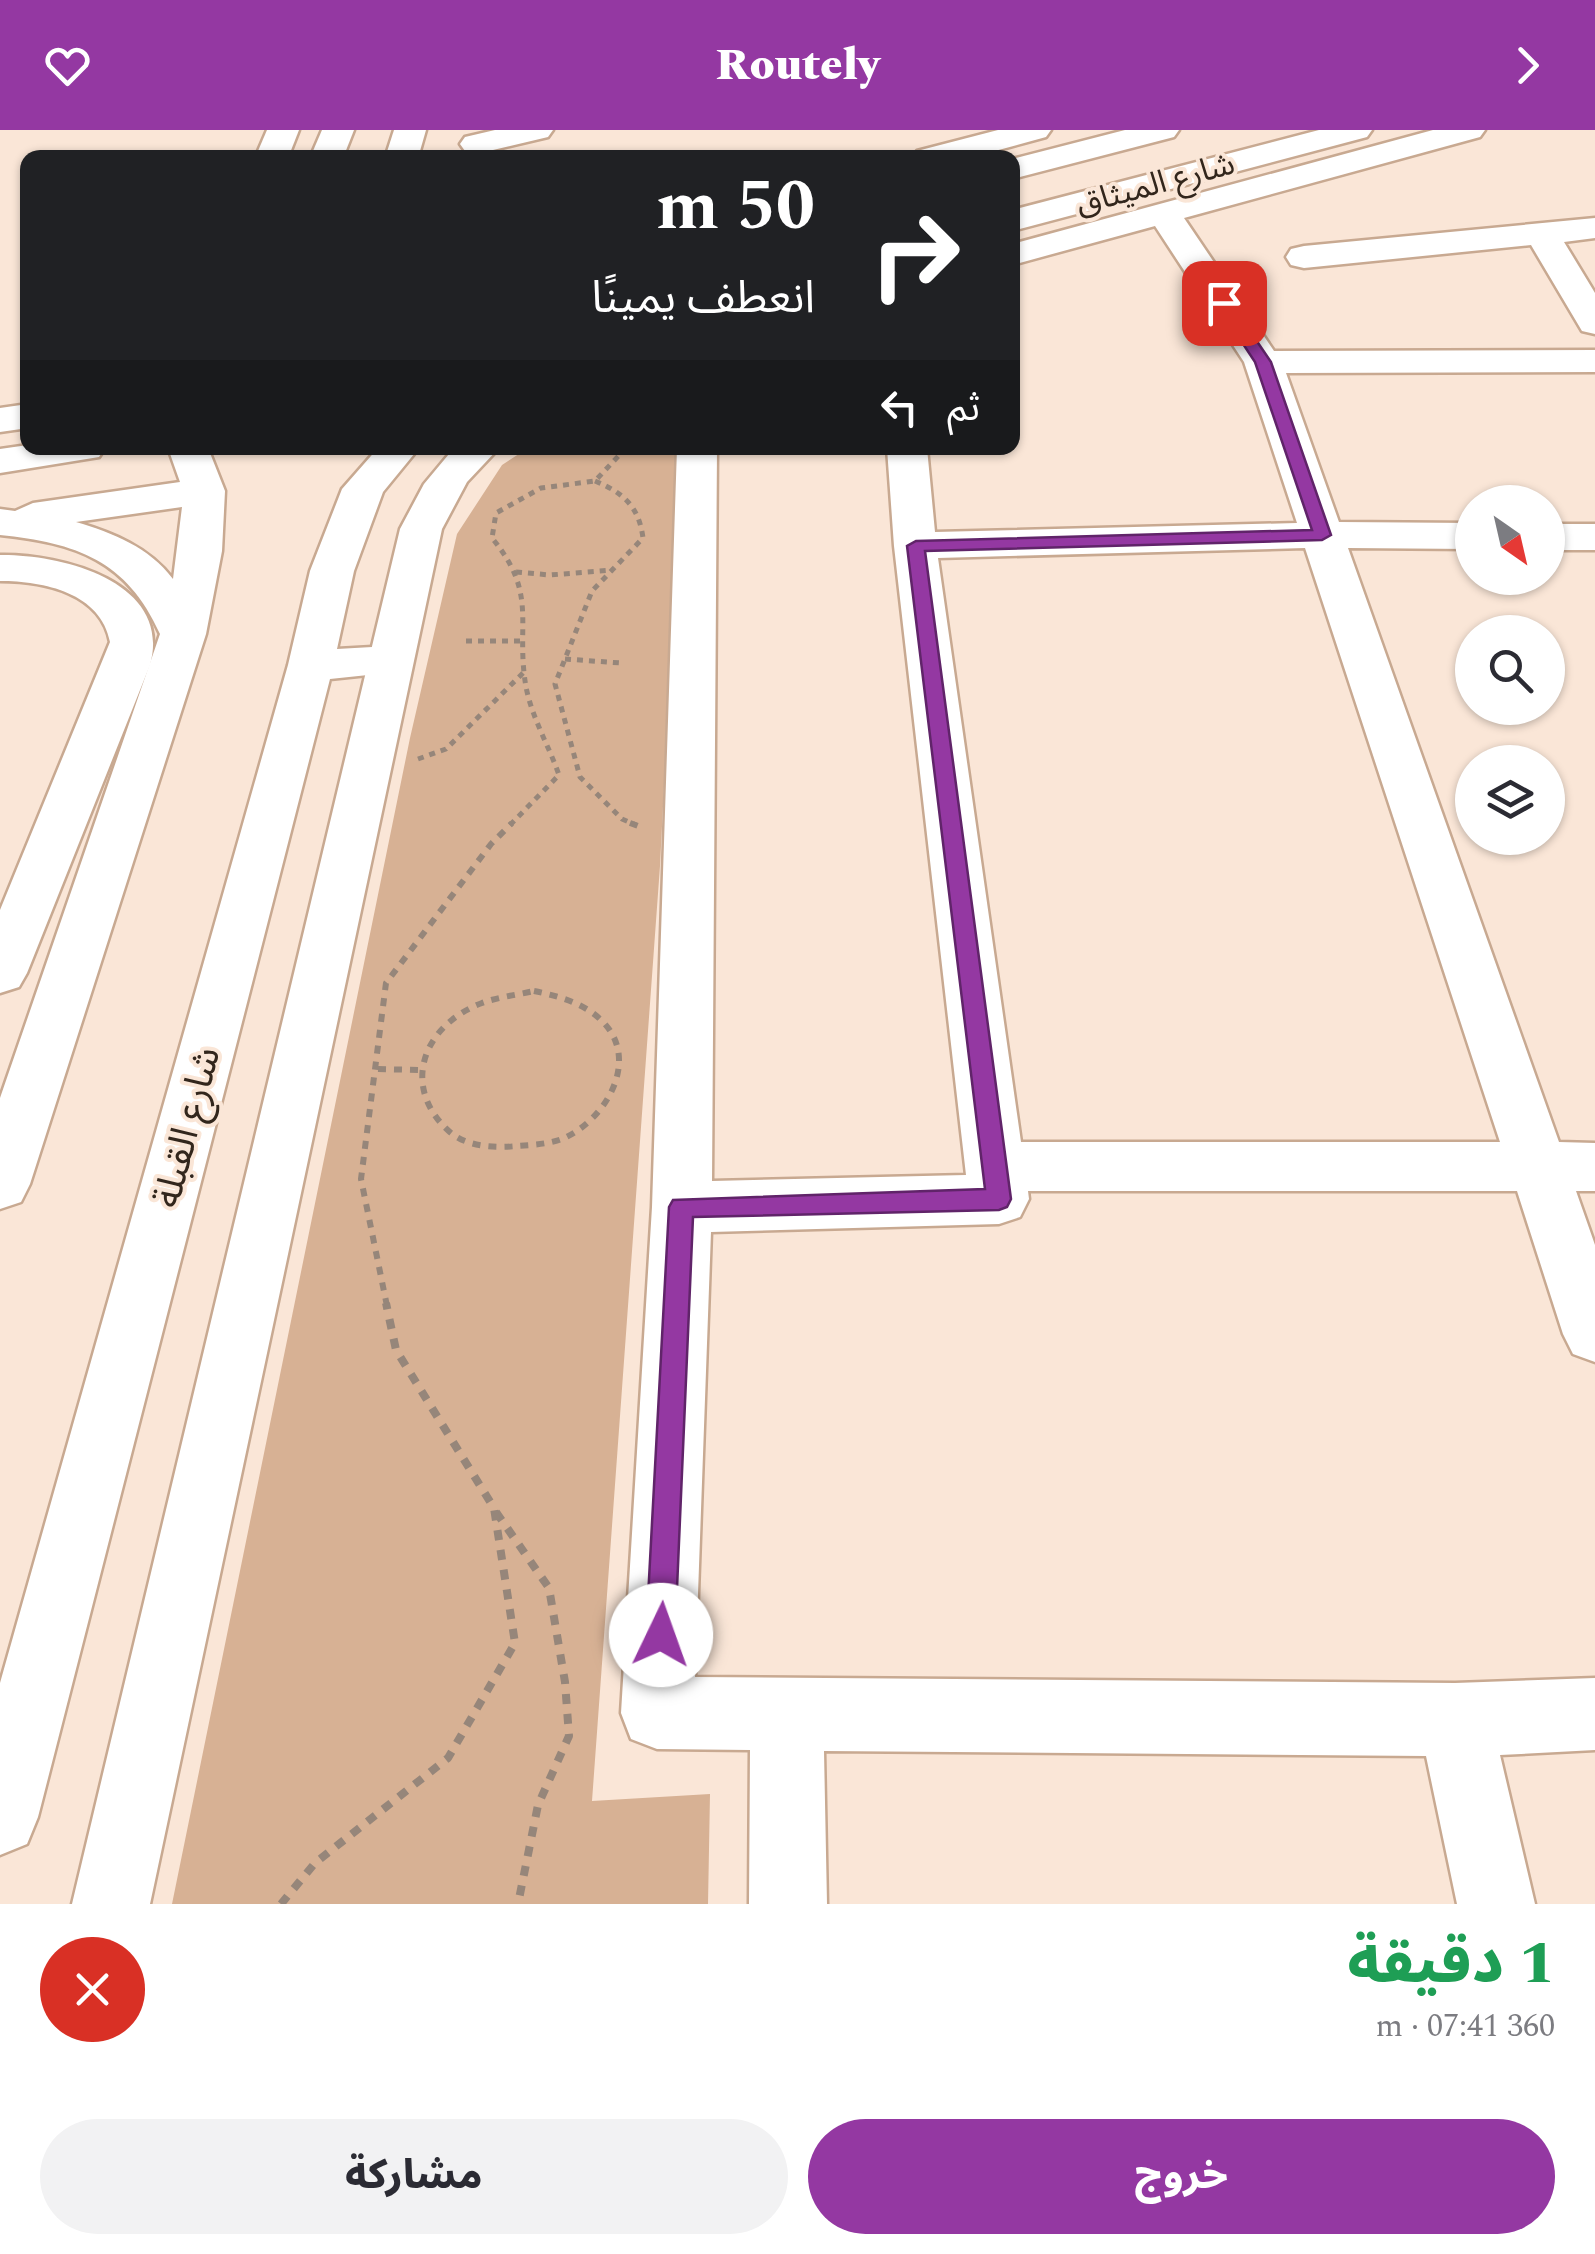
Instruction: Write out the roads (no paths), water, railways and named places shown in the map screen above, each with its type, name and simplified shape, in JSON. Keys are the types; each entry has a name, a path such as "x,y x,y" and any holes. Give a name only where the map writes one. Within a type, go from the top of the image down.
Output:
{"street":[{"path":"476,144 536,130"},
{"name":"شارع الميثاق","path":"1020,168 1163,130"},
{"name":"شارع الميثاق","path":"1020,237 1356,130"},
{"path":"1020,237 1165,215 1469,130"},
{"path":"957,150 1019,132"},
{"path":"1165,215 1263,362 1595,1334"},
{"path":"1304,258 1595,228"},
{"path":"1542,234 1595,324"},
{"path":"1263,362 1595,361"},
{"path":"0,461 39,455"},
{"name":"شارع القبلة","path":"0,1818 311,664 332,572 362,488 392,455"},
{"path":"111,1904 421,529 442,489 468,455"},
{"path":"696,455 682,1207 657,1713 1456,1720 1595,1714"},
{"path":"682,1207 999,1199 908,455"},
{"path":"0,520 196,470 201,551 184,634 0,1184"},
{"path":"0,520 77,534 116,551 149,574 160,587 171,601 184,634"},
{"path":"916,546 1322,535 1455,536"},
{"path":"1565,537 1595,537"},
{"path":"0,568 52,571 94,588 121,613 133,639 128,665 0,973"},
{"path":"311,664 390,661"},
{"path":"994,1166 1595,1167"},
{"path":"788,1712 788,1904"},
{"path":"1456,1720 1496,1904"}]}
